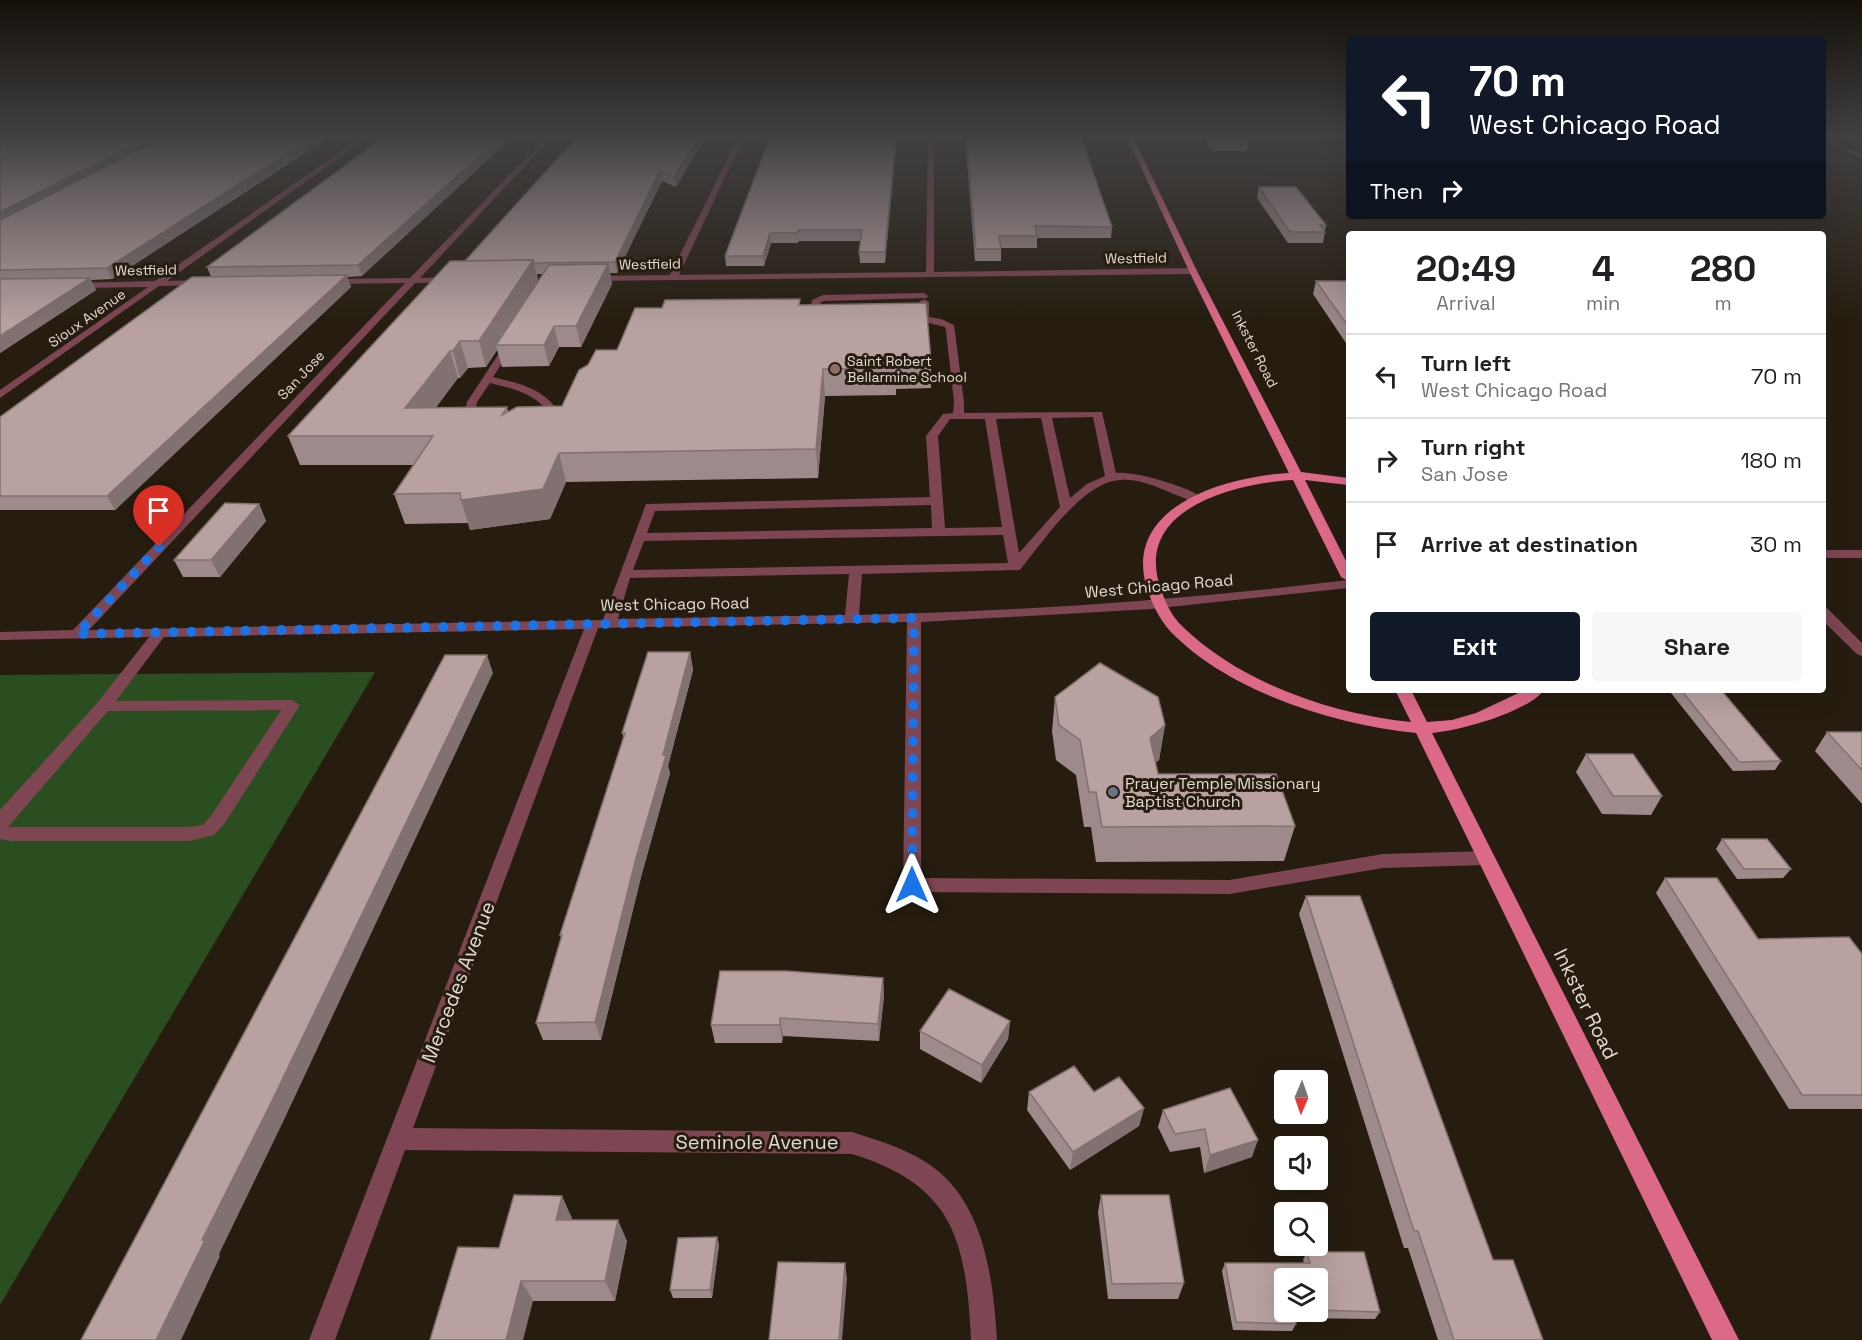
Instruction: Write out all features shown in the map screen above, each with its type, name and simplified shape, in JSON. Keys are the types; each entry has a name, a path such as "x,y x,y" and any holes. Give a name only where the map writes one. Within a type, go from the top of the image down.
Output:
{"main road":[{"name":"Inkster Road","path":"1159,200 1193,271 1346,573"},
{"path":"1346,481 1298,476 1262,479 1228,486 1196,498 1175,512 1152,540 1149,552 1149,576 1159,604 1176,629 1198,649 1248,679 1332,711 1377,721 1422,728 1478,719 1504,710 1531,693"},
{"name":"Inkster Road","path":"1404,693 1726,1340"}],"street":[{"name":"Sioux Avenue","path":"0,396 278,200"},
{"name":"San Jose","path":"77,634 489,200"},
{"path":"673,278 711,200"},
{"path":"924,319 929,200"},
{"name":"Westfield","path":"583,279 1193,271"},
{"path":"319,282 469,280"},
{"name":"Westfield","path":"67,285 215,283"},
{"path":"825,322 814,317 817,300 924,296"},
{"path":"912,320 924,319 949,325 959,402 958,416"},
{"path":"485,425 476,423 469,415 472,402 515,333"},
{"path":"487,379 524,388 544,399 550,407 549,416 539,421 527,422"},
{"path":"939,533 932,436 947,416 1098,414 1111,477"},
{"path":"1046,415 1066,508"},
{"path":"990,416 1016,567"},
{"path":"625,574 1016,567 1066,508 1098,483 1111,477 1140,479 1196,498"},
{"name":"Mercedes Avenue","path":"322,1340 601,624 625,574 650,507 937,501"},
{"path":"639,537 1009,531"},
{"path":"1826,554 1862,554"},
{"path":"852,619 856,570"},
{"name":"West Chicago Road","path":"0,636 914,618 1058,613 1246,597 1346,584"},
{"path":"1826,615 1862,651"},
{"path":"914,618 912,885 1230,887 1383,861 1486,858"},
{"path":"0,825 2,819 104,706 160,633"},
{"path":"0,832 12,834 189,834 208,830 219,818 292,705 104,706"},
{"name":"Seminole Avenue","path":"400,1139 852,1143 879,1149 912,1165 941,1190 958,1214 975,1251 983,1292 984,1340"}],"green space":[{"path":"375,672 0,1305 0,675"}],"building":[{"path":"0,200 25,200 0,212"},
{"path":"40,200 215,200 107,268 0,270 0,220"},
{"path":"299,200 431,200 358,265 207,267"},
{"path":"521,200 646,200 615,262 465,261"},
{"path":"746,200 890,200 885,252 859,252 862,230 798,230 797,233 770,233 763,256 725,256"},
{"path":"972,200 1103,200 1112,227 1035,226 1037,236 999,236 1001,249 976,249"},
{"path":"1268,200 1306,200 1326,225 1320,225 1325,232 1290,232"},
{"path":"533,260 479,341 460,341 405,408 507,407 502,415 517,407 562,406 579,370 588,365 596,350 617,350 635,308 662,308 665,300 800,299 799,305 926,303 931,361 896,362 896,368 823,369 816,449 559,453 543,489 461,500 460,493 394,494 433,436 288,436 450,261"},
{"path":"608,264 576,326 554,326 544,345 496,345 549,265"},
{"path":"347,275 107,496 0,496 0,417 192,277"},
{"path":"90,278 0,336 0,279"},
{"path":"1316,281 1346,281 1346,323"},
{"path":"225,503 259,504 211,560 174,560"},
{"path":"648,652 690,652 663,755 666,755 636,858 595,1022 536,1023 562,935 560,935 625,733 622,733"},
{"path":"445,655 487,655 269,1107 202,1240 205,1240 156,1340 81,1340"},
{"path":"1100,663 1158,697 1165,725 1150,738 1158,774 1276,774 1295,826 1102,827 1096,792 1089,792 1080,740 1059,725 1055,697"},
{"path":"1683,693 1724,693 1781,761 1739,762"},
{"path":"1827,732 1862,732 1862,770"},
{"path":"1586,754 1633,754 1662,796 1613,796"},
{"path":"1722,839 1767,839 1791,869 1744,869"},
{"path":"1665,878 1717,878 1758,939 1849,937 1862,954 1862,1095 1802,1095"},
{"path":"1306,896 1360,896 1493,1260 1513,1260 1543,1340 1454,1340 1418,1231 1414,1231"},
{"path":"720,971 786,971 883,978 878,1024 780,1018 780,1025 711,1025"},
{"path":"949,989 1010,1021 982,1065 920,1031"},
{"path":"1074,1066 1094,1092 1119,1077 1144,1108 1073,1152 1029,1092"},
{"path":"1230,1088 1258,1140 1210,1155 1205,1129 1175,1134 1163,1110"},
{"path":"514,1195 562,1196 556,1220 618,1220 605,1281 521,1281 506,1340 430,1340 458,1247 499,1248"},
{"path":"1101,1195 1169,1195 1184,1283 1112,1284"},
{"path":"717,1237 710,1290 670,1290 678,1238"},
{"path":"1328,1252 1364,1252 1380,1312 1328,1310 1328,1268 1274,1268 1274,1322 1296,1322 1296,1324 1236,1322 1225,1263 1310,1263 1308,1256 1328,1256"},
{"path":"778,1262 845,1263 839,1340 769,1340"}],"place":[{"name":"Saint Robert Bellarmine School","path":"835,369"},
{"name":"Prayer Temple Missionary Baptist Church","path":"1113,792"}],"route":[{"path":"159,547 77,634 914,618 912,885"}]}
